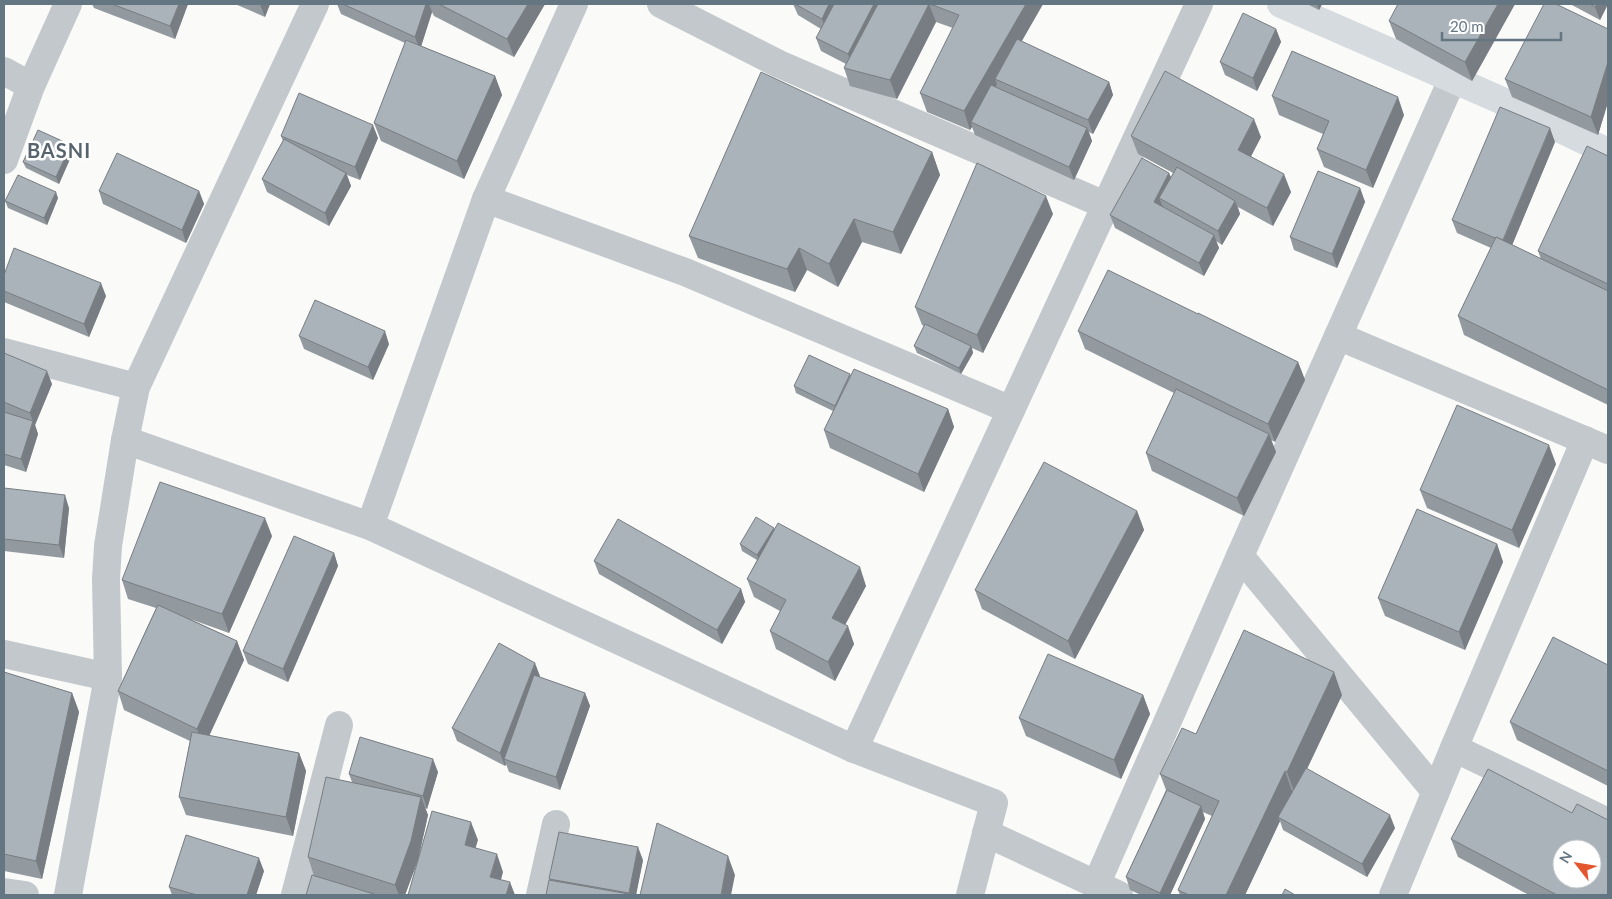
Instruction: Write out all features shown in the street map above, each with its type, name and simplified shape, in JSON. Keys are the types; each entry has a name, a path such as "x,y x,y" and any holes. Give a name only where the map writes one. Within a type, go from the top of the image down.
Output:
{"street":[{"path":"4,160 32,86 68,4"},
{"path":"68,895 108,678 106,579 108,546 125,440 136,387 315,4"},
{"path":"370,526 486,199 574,4"},
{"path":"661,4 775,73 1105,205"},
{"path":"854,749 1200,4"},
{"path":"1281,4 1498,99 1608,152"},
{"path":"4,70 32,86"},
{"path":"986,833 1107,890 1240,556 1452,80"},
{"path":"486,199 689,263 1011,410"},
{"path":"1338,336 1596,445 1454,748 1393,895"},
{"path":"4,352 136,387"},
{"path":"125,440 370,526 854,749 994,803 970,895"},
{"path":"1240,556 1435,791"},
{"path":"4,654 108,678"},
{"path":"295,895 339,725"},
{"path":"1454,748 1608,822"},
{"path":"540,895 556,824"},
{"path":"4,892 25,895"}],"building":[{"path":"112,4 179,4 170,26"},
{"path":"343,4 426,4 415,37"},
{"path":"439,4 528,4 507,39"},
{"path":"795,4 829,4 822,19"},
{"path":"834,4 874,4 848,54 816,38"},
{"path":"878,4 929,4 890,80 844,68"},
{"path":"930,4 1026,4 964,111 920,93 959,15"},
{"path":"1398,4 1498,4 1465,62 1389,21"},
{"path":"1544,4 1556,4 1608,29 1608,62 1591,117 1505,79"},
{"path":"1243,13 1276,29 1253,78 1220,62"},
{"path":"1017,39 1109,82 1088,120 995,79"},
{"path":"406,40 495,76 457,161 374,123"},
{"path":"1292,51 1398,97 1366,170 1317,149 1329,121 1272,96"},
{"path":"1165,71 1254,119 1238,150 1284,174 1267,208 1131,136"},
{"path":"761,72 932,152 893,232 854,219 829,264 799,248 787,269 689,236"},
{"path":"991,85 1087,128 1069,167 971,122"},
{"path":"299,93 373,125 355,167 281,136"},
{"path":"1500,107 1550,128 1503,240 1452,220"},
{"path":"38,130 71,145 56,177 23,162"},
{"path":"284,139 346,173 325,213 262,179"},
{"path":"1587,146 1608,156 1608,284 1538,251"},
{"path":"117,153 199,191 182,230 99,191"},
{"path":"1142,158 1169,173 1154,202 1214,235 1199,263 1110,215"},
{"path":"977,163 1046,196 977,335 915,307"},
{"path":"1177,167 1235,201 1218,231 1159,198"},
{"path":"1318,171 1360,188 1332,254 1290,237"},
{"path":"18,175 56,192 44,218 5,201"},
{"path":"1496,237 1608,291 1608,390 1458,316"},
{"path":"14,248 101,283 84,324 4,291 4,275"},
{"path":"1108,270 1298,362 1268,424 1078,331"},
{"path":"315,300 385,331 368,367 299,336"},
{"path":"925,324 971,346 959,368 914,346"},
{"path":"4,353 47,371 30,413 4,402"},
{"path":"809,355 850,374 835,406 794,386"},
{"path":"854,369 948,409 918,474 824,430"},
{"path":"1176,389 1269,434 1237,498 1146,453"},
{"path":"1457,405 1549,445 1512,530 1420,490"},
{"path":"4,412 33,421 21,459 4,454"},
{"path":"1044,462 1137,511 1068,641 975,590"},
{"path":"160,482 265,518 222,614 122,580"},
{"path":"4,488 65,495 59,545 4,539"},
{"path":"1417,509 1497,544 1459,632 1378,598"},
{"path":"756,517 774,528 757,555 740,544"},
{"path":"618,519 741,589 717,630 594,561"},
{"path":"778,523 860,567 832,618 848,626 828,662 770,631 786,600 747,579"},
{"path":"294,536 334,553 283,669 243,651"},
{"path":"158,605 237,641 197,729 118,691"},
{"path":"1244,630 1334,672 1226,895 1189,895 1178,890 1219,801 1160,774 1182,728 1196,734"},
{"path":"1553,637 1608,665 1608,771 1510,722"},
{"path":"499,643 535,663 500,753 452,728"},
{"path":"1048,654 1143,695 1114,760 1019,718"},
{"path":"4,672 72,693 36,861 4,854"},
{"path":"534,675 585,693 556,777 504,759"},
{"path":"192,732 299,753 286,817 179,797"},
{"path":"360,737 433,759 423,796 349,774"},
{"path":"1306,768 1390,815 1362,864 1278,817"},
{"path":"1488,769 1572,813 1577,804 1608,820 1608,895 1557,895 1451,839"},
{"path":"326,777 421,797 411,841 395,885 308,857"},
{"path":"1167,790 1201,806 1160,893 1126,877"},
{"path":"432,811 471,822 465,845 497,854 490,877 510,882 506,895 408,895"},
{"path":"657,823 728,856 721,895 640,895"},
{"path":"559,832 638,847 629,893 549,879"},
{"path":"186,835 259,858 247,895 197,895 169,887"},
{"path":"312,875 377,895 306,895"},
{"path":"549,880 629,894 629,895 546,895"},
{"path":"1285,889 1295,895 1282,895"}],"district":[{"name":"BASNI","path":"59,151"}]}
